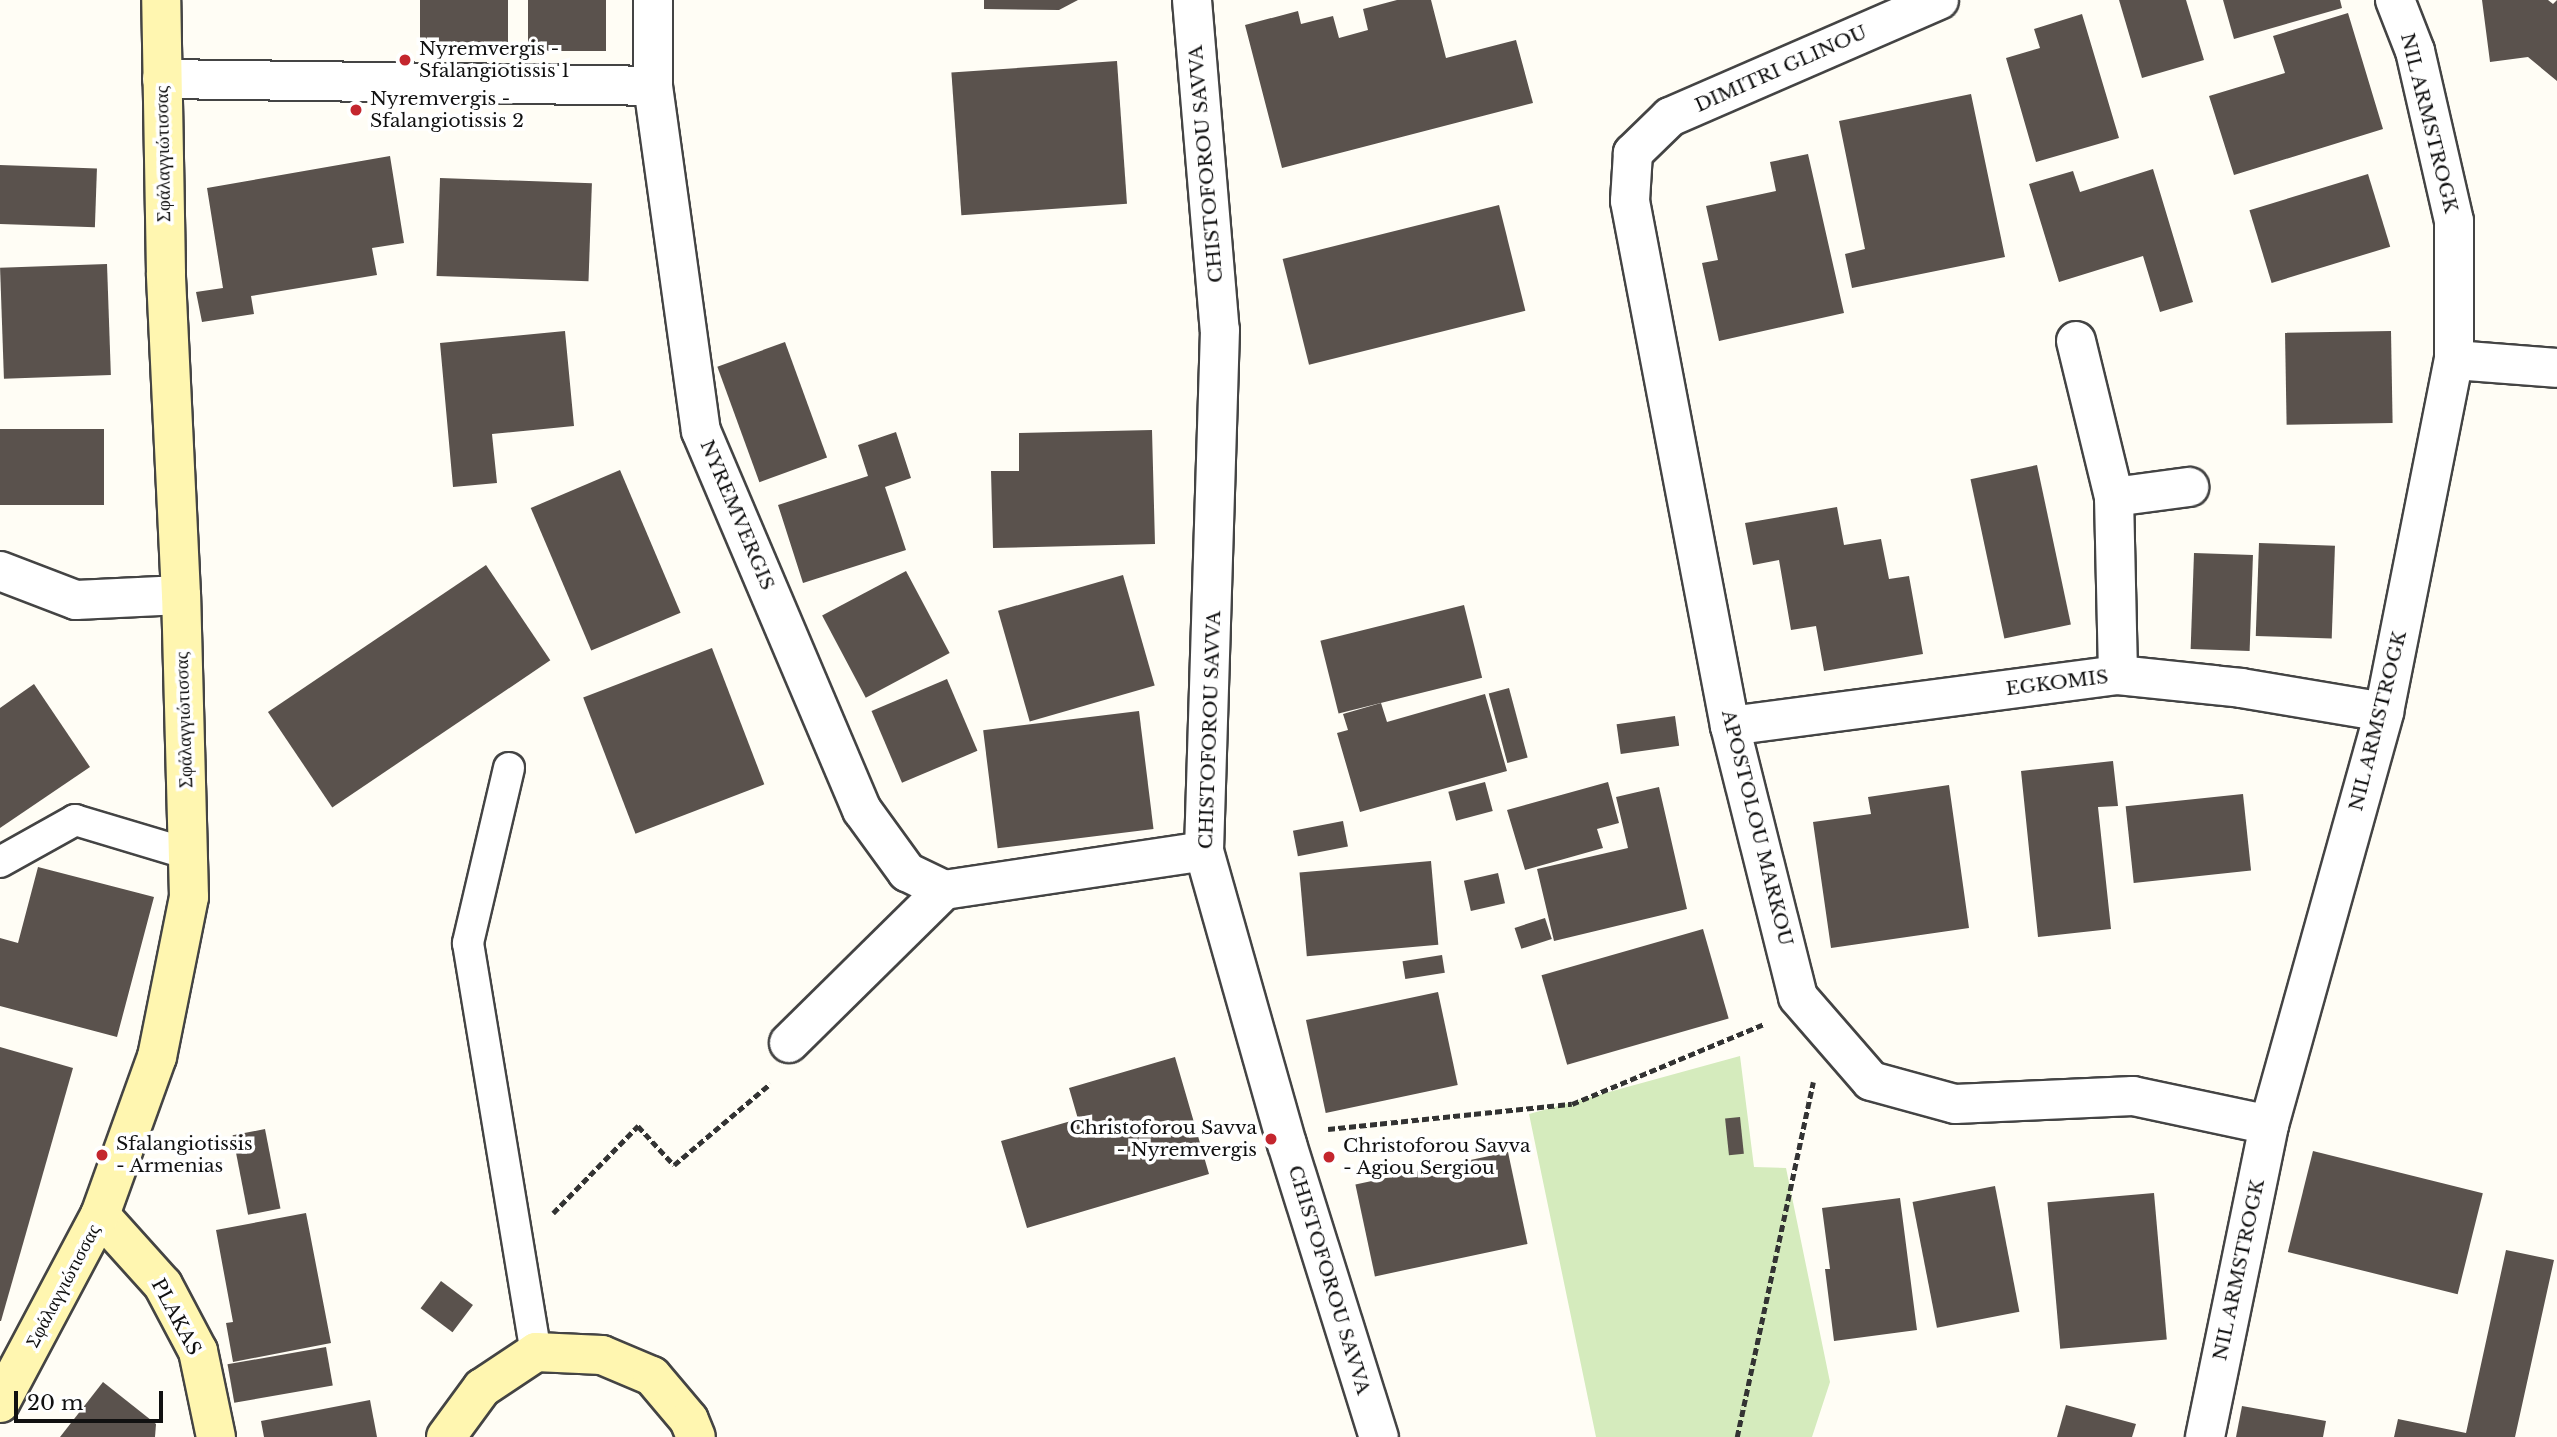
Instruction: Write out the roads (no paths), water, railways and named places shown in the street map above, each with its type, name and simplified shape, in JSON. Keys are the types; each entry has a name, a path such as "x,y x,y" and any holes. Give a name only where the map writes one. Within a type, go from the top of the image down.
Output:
{"street":[{"name":"Σφάλαγγιώτισσας","path":"0,1403 100,1215 158,1057 188,897 181,595 166,273 161,0"},
{"name":"NYREMVERGIS","path":"653,0 653,86 701,431 862,810 907,872 944,890"},
{"name":"CHISTOFOROU SAVVA","path":"1192,0 1220,330 1204,851 1284,1134 1379,1437"},
{"name":"DIMITRI GLINOU","path":"1633,153 1670,117 1939,0"},
{"name":"NIL ARMSTROGK","path":"2205,1437 2269,1125 2384,712 2454,360 2454,220 2415,51 2395,0"},
{"path":"162,79 653,86"},
{"name":"APOSTOLOU MARKOU","path":"1633,153 1630,201 1730,726 1798,997 1871,1081 1955,1104 2133,1096 2269,1125"},
{"path":"2076,341 2114,497 2118,675"},
{"path":"2454,360 2557,368"},
{"path":"2114,497 2189,487"},
{"path":"0,571 76,600 181,595"},
{"name":"EGKOMIS","path":"1730,726 2118,675 2241,688 2384,712"},
{"path":"789,1043 944,890 1204,851"},
{"name":"PLAKAS","path":"100,1215 163,1285 198,1351 216,1437"},
{"path":"446,1437 482,1388 536,1352 602,1354 652,1376 689,1420 696,1437"}],"lane":[{"path":"509,768 468,943 536,1352"},
{"path":"0,862 75,820 188,855"}],"place":[{"name":"Nyremvergis - Sfalangiotissis 1","path":"405,60"},
{"name":"Nyremvergis - Sfalangiotissis 2","path":"356,110"},
{"name":"Christoforou Savva - Nyremvergis","path":"1271,1139"},
{"name":"Sfalangiotissis - Armenias","path":"102,1155"},
{"name":"Christoforou Savva - Agiou Sergiou","path":"1329,1157"}]}
